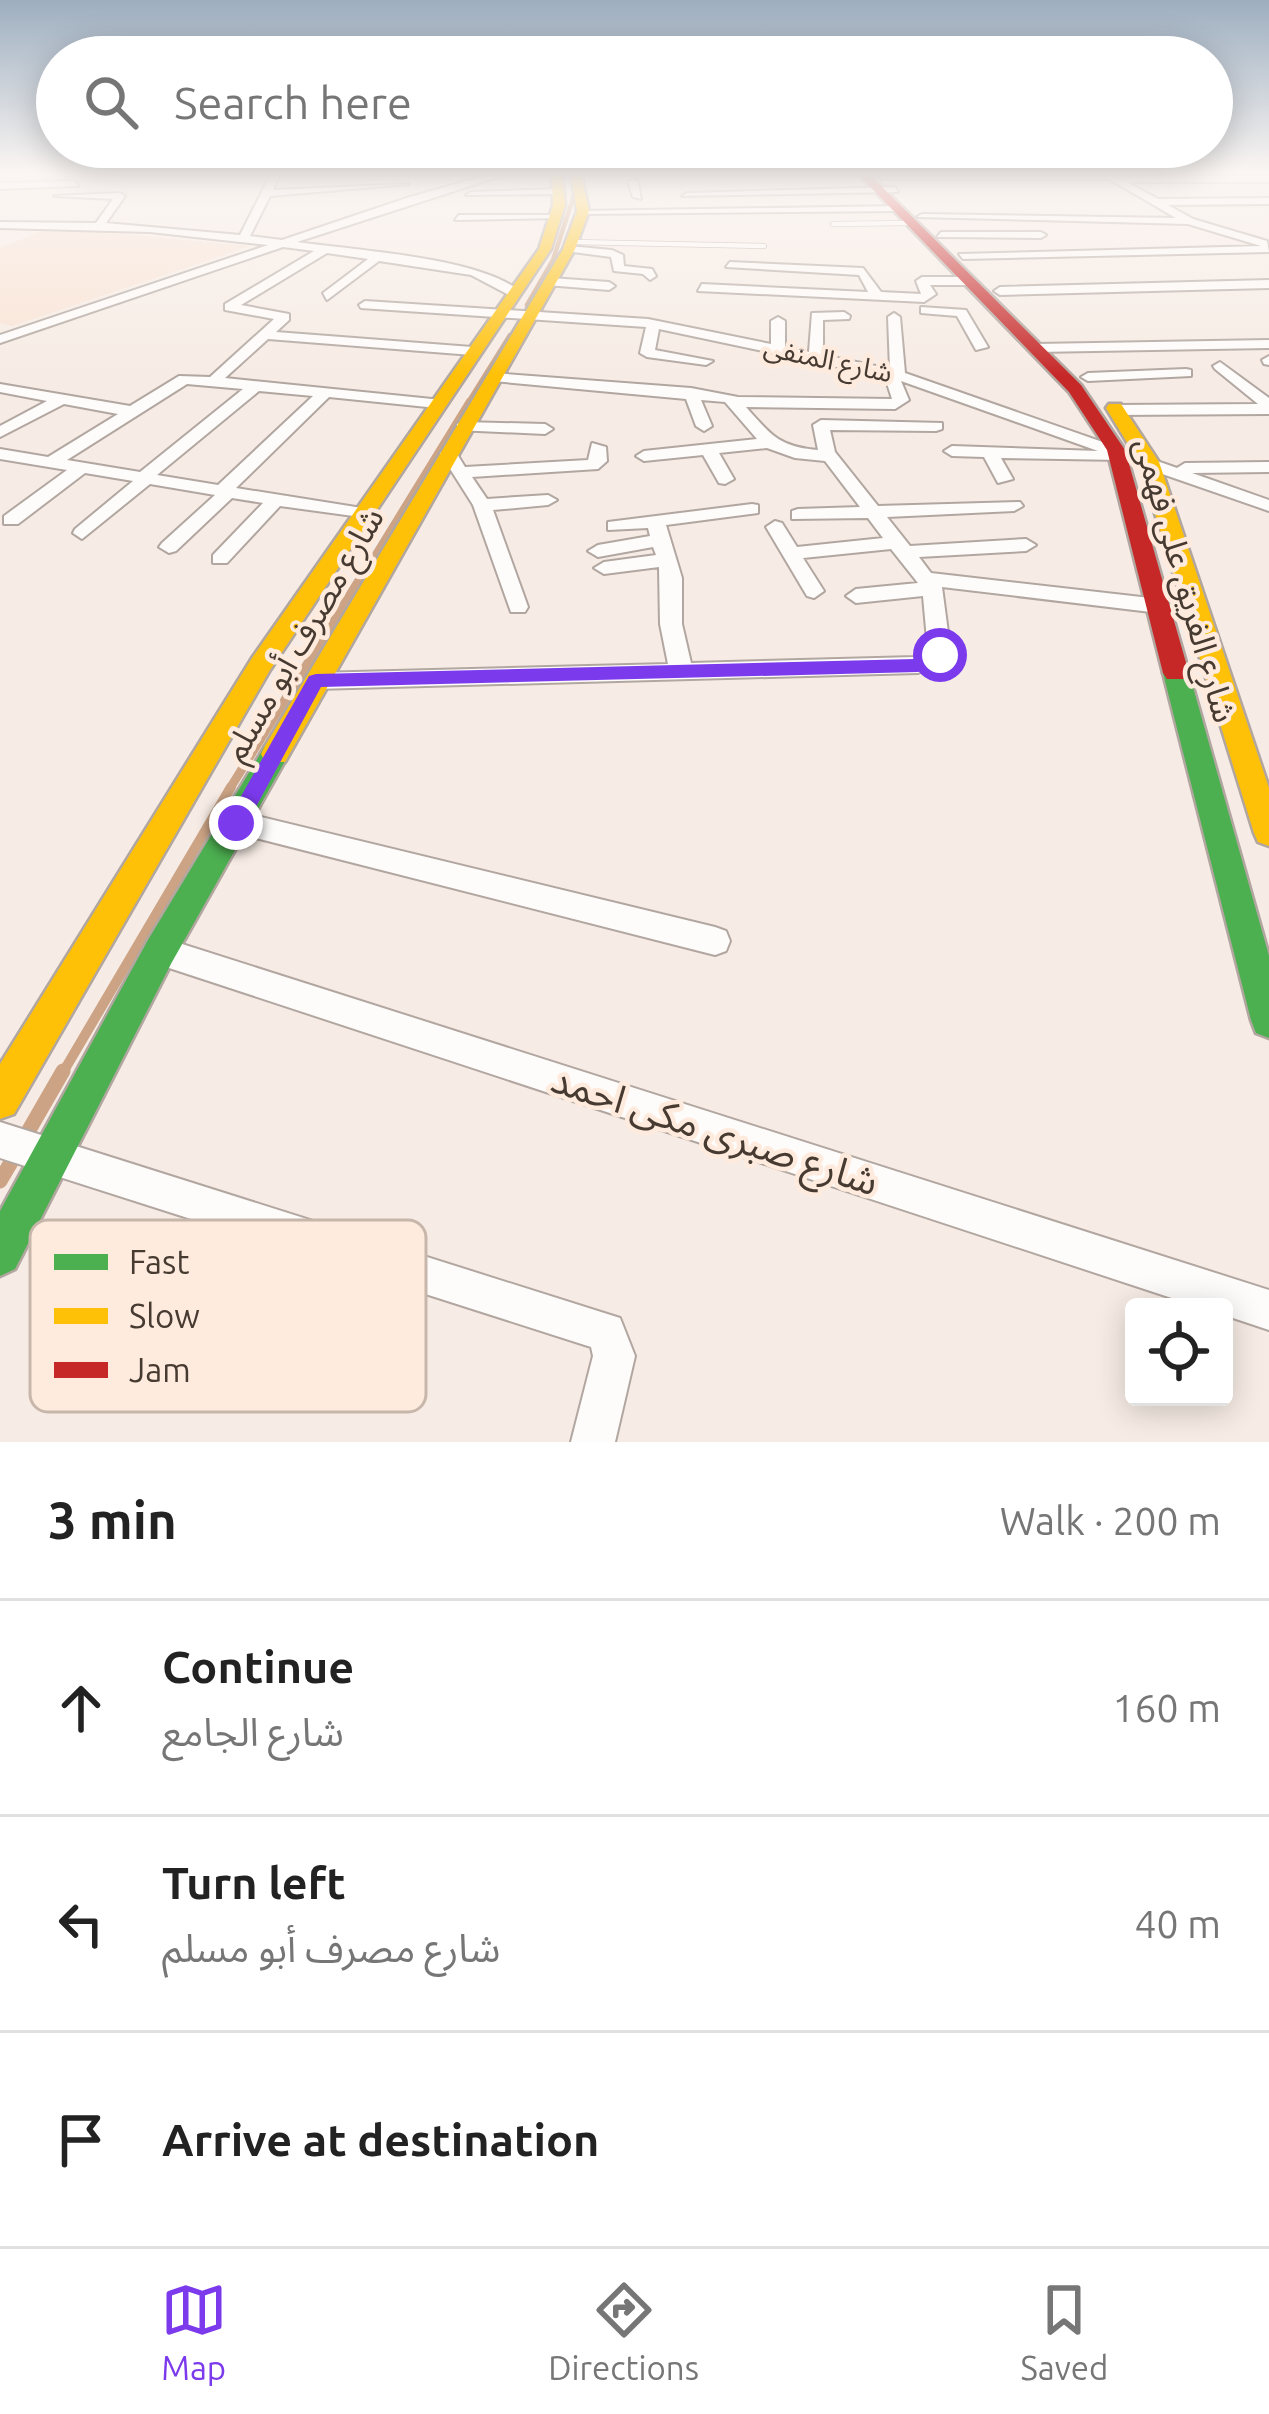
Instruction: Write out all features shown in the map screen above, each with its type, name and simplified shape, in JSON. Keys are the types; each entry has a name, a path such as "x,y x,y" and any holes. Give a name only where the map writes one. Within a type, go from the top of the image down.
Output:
{"street":[{"path":"270,241 440,267 498,281 527,298"},
{"path":"3,337 288,241"},
{"name":"شارع مصرف أبو مسلم","path":"0,1254 160,951 316,681 456,463 463,427 493,376 549,241"},
{"path":"601,241 617,262 649,269"},
{"name":"شارع الفريق على فهمى","path":"942,241 1047,348 1088,377 1156,465 1269,833"},
{"path":"981,346 959,311 922,303 876,296 705,294 922,303 929,296 925,280 1269,247"},
{"path":"216,380 282,320 279,314 229,309 326,249"},
{"path":"327,296 378,257"},
{"path":"730,265 863,272 876,296"},
{"path":"425,280 440,267"},
{"path":"284,274 305,276"},
{"path":"977,277 1269,284"},
{"path":"327,278 348,281"},
{"path":"365,305 527,298 609,286"},
{"path":"398,307 411,294"},
{"path":"247,296 281,299"},
{"name":"شارع مصرف أبو مسلم","path":"0,1100 261,664 472,352 527,298"},
{"name":"شارع المنفى","path":"527,298 586,316 722,332 820,362 894,374 962,394 1268,506"},
{"path":"586,316 587,298"},
{"path":"646,302 651,324 647,353 706,362"},
{"path":"820,362 817,316 844,316"},
{"path":"493,376 634,398 691,393 737,402 895,404 901,400 894,374 894,317"},
{"path":"778,322 778,349"},
{"path":"265,335 472,352"},
{"path":"1047,348 1269,344"},
{"name":"شارع الفريق على فهمى","path":"1047,348 1117,454 1269,1020"},
{"path":"1220,366 1269,407"},
{"path":"1088,377 1186,374"},
{"path":"52,462 173,384 195,377 437,403"},
{"path":"82,533 258,384"},
{"path":"0,388 130,411"},
{"path":"169,548 327,391"},
{"path":"691,393 704,426"},
{"path":"962,394 966,416"},
{"path":"0,432 62,399"},
{"path":"737,402 769,443"},
{"path":"1116,410 1269,407"},
{"path":"316,681 918,665 940,655 929,583 827,454 821,425 936,426"},
{"path":"463,427 545,429"},
{"path":"644,457 769,443 795,453 827,454"},
{"path":"456,463 592,465 599,461 598,447"},
{"path":"709,450 724,479"},
{"path":"952,451 1117,454"},
{"path":"990,452 1004,479"},
{"path":"0,470 9,455 362,514"},
{"path":"456,463 482,505 518,607"},
{"path":"1156,465 1269,467"},
{"path":"11,520 82,467"},
{"path":"220,559 276,500"},
{"path":"482,505 548,500"},
{"path":"798,515 1014,506"},
{"path":"601,560 752,509"},
{"path":"615,526 661,540"},
{"path":"776,527 814,591"},
{"path":"661,540 673,578 671,624 681,670"},
{"path":"791,553 1026,545"},
{"path":"856,596 929,583 1159,607"},
{"path":"236,823 715,941"},
{"name":"شارع صبرى مكى احمد","path":"160,951 1269,1310"},
{"path":"0,1140 253,1220"},
{"path":"426,1275 606,1332 614,1356 593,1442"}],"lane":[{"path":"735,241 764,247"}],"shaded area":[{"path":"17,241 201,241 250,246 12,326 0,323 0,248"}],"waterway":[{"path":"527,305 559,241"},
{"path":"467,404 510,335"},
{"path":"364,572 469,401"},
{"path":"229,790 366,569"},
{"path":"62,1074 231,787"},
{"path":"25,1137 63,1071"},
{"path":"0,1181 17,1152"}],"traffic: fast":[{"path":"1176,673 1269,1020"},
{"path":"0,1254 160,951 275,754"}],"traffic: slow":[{"path":"0,1100 261,664 547,241"},
{"path":"275,754 572,241"},
{"path":"1115,408 1149,462 1269,833"}],"traffic: jam":[{"path":"929,241 1075,389 1116,450 1176,673"}],"route":[{"path":"236,823 316,681 918,665 940,655"}]}
